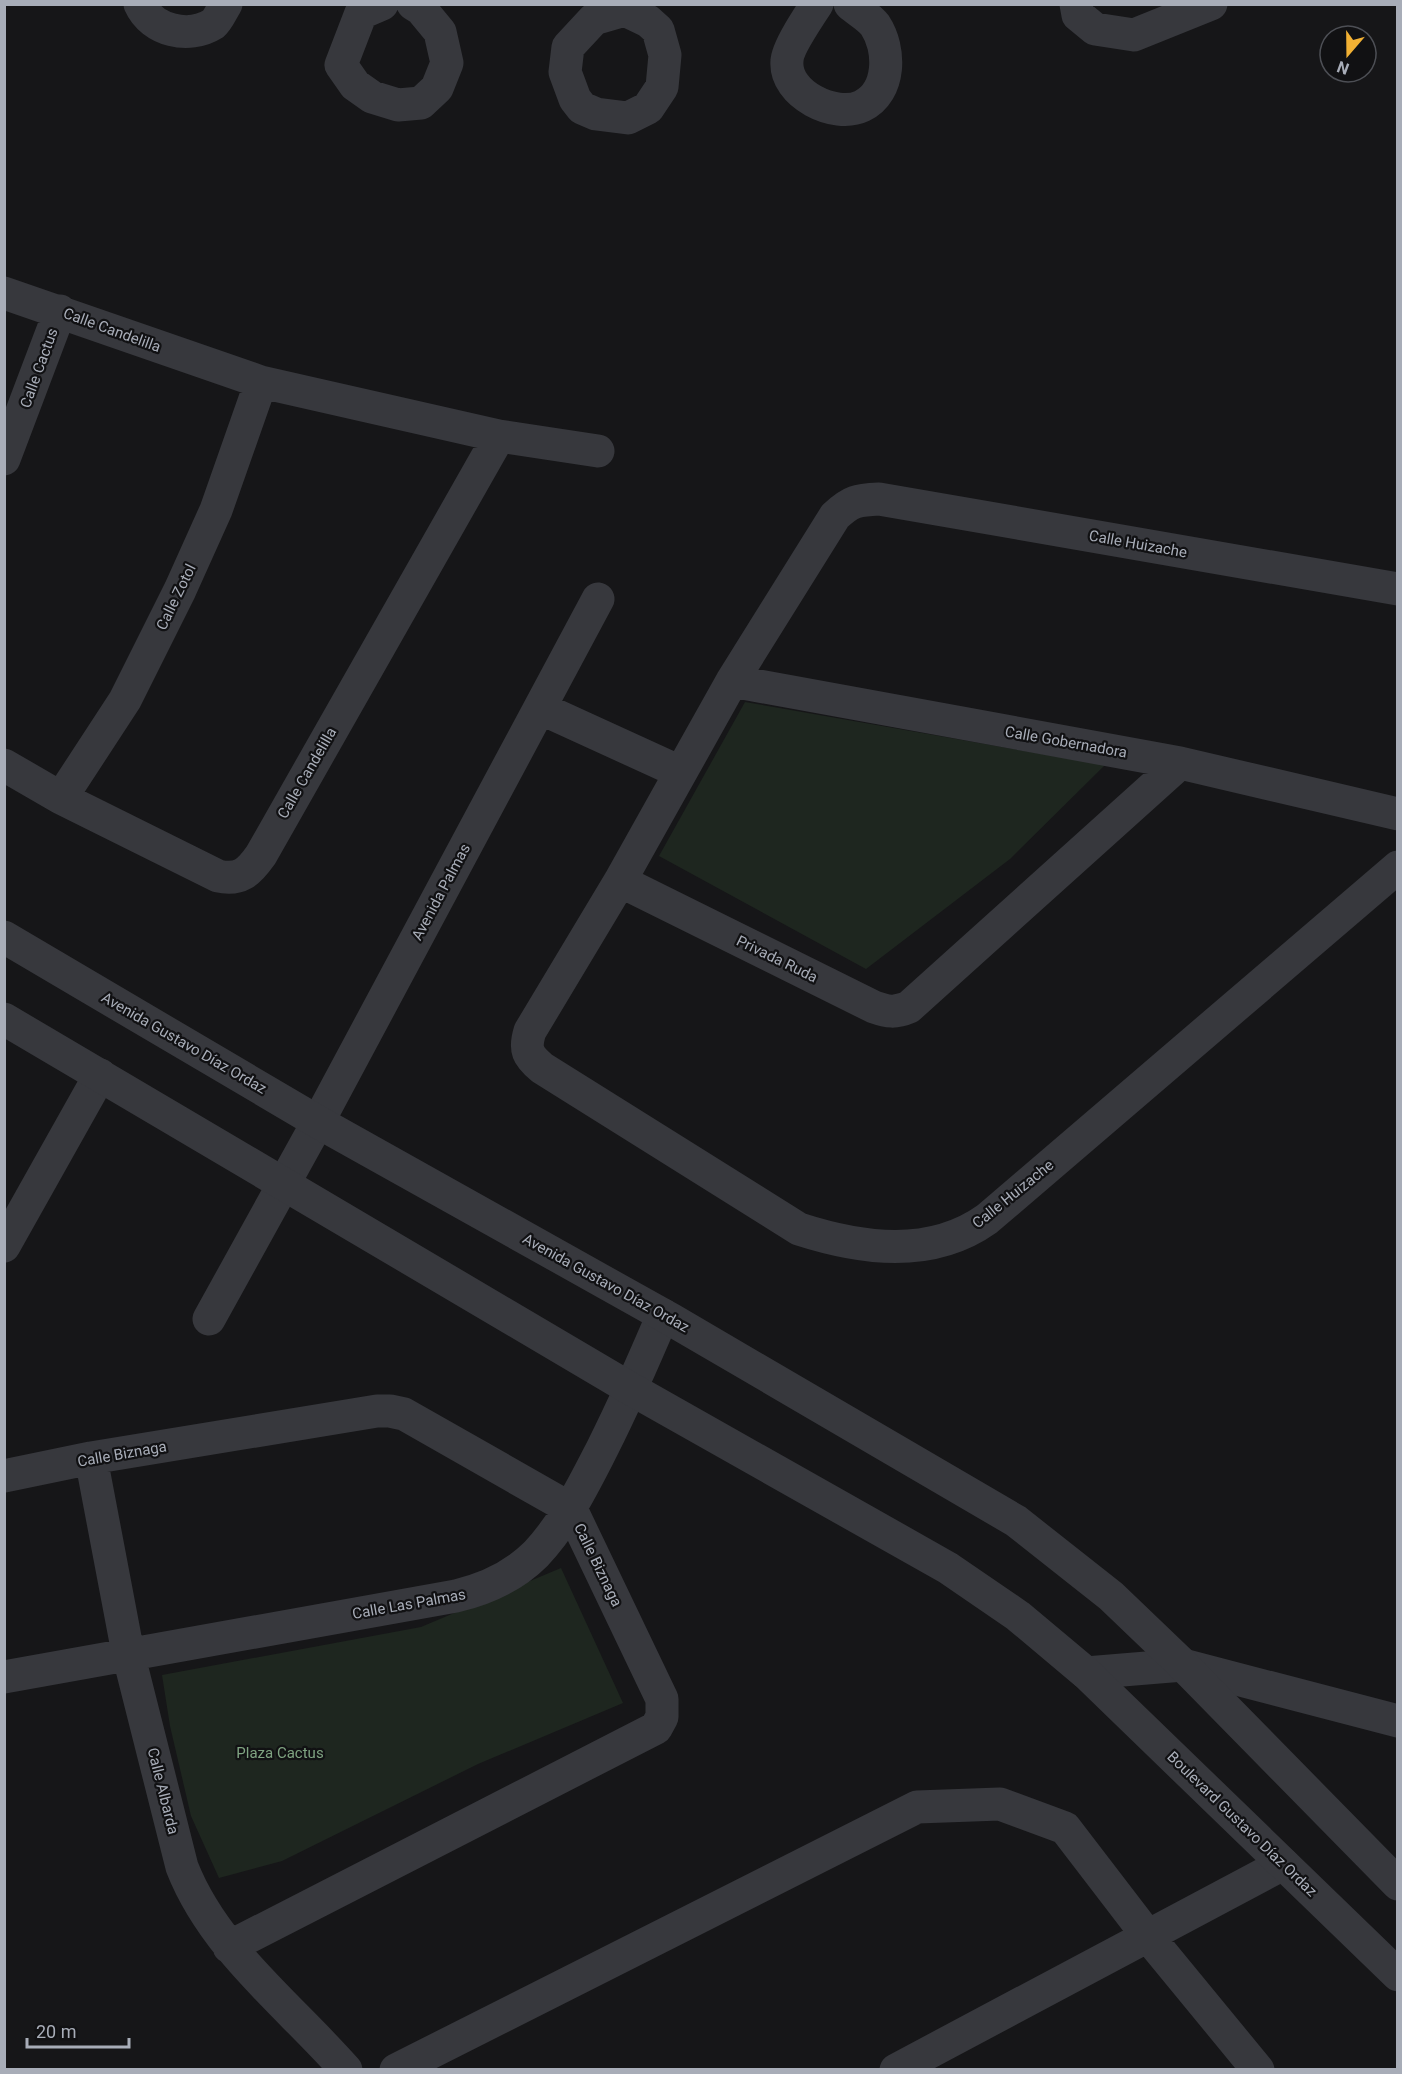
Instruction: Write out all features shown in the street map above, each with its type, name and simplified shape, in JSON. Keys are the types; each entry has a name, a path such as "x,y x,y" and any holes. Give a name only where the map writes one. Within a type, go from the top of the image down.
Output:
{"street":[{"path":"140,4 145,14 163,27 190,33 214,23 226,4"},
{"path":"382,4 361,13 341,65 355,85 372,97 398,105 421,103 437,88 447,63 440,32 421,9 413,4"},
{"path":"817,4 800,31 786,61 789,74 798,92 816,102 843,110 862,106 879,91 886,70 882,40 874,24 850,4"},
{"path":"1076,4 1078,15 1095,29 1134,35 1211,4"},
{"name":"Calle Candelilla","path":"4,293 261,382 499,436 598,451"},
{"name":"Calle Cactus","path":"4,459 60,311"},
{"name":"Calle Zotol","path":"61,798 125,700 180,590 216,510 261,382"},
{"name":"Calle Candelilla","path":"4,765 61,798 218,876 227,878 249,872 273,835 499,436"},
{"name":"Calle Huizache","path":"1398,589 879,500 859,500 849,503 835,516 732,681 620,881 530,1031 527,1050 530,1059 542,1068 799,1229 870,1246 930,1244 973,1229 987,1219 1398,867"},
{"name":"Avenida Palmas","path":"209,1319 284,1186 598,599"},
{"name":"Calle Gobernadora","path":"732,681 1180,763 1398,814"},
{"path":"540,708 680,772"},
{"name":"Privada Ruda","path":"620,881 874,1007 887,1012 898,1012 909,1007 1180,763"},
{"name":"Avenida Gustavo Díaz Ordaz","path":"4,938 318,1122 663,1315 1016,1521 1111,1596 1183,1665"},
{"path":"4,1019 631,1389 948,1568 1018,1616 1086,1672 1183,1665 1398,1721"},
{"path":"4,1246 100,1075"},
{"name":"Calle Las Palmas","path":"4,1677 473,1592 496,1584 536,1554 571,1509 631,1389 663,1315"},
{"name":"Calle Biznaga","path":"4,1476 91,1458 378,1411 404,1414 571,1509 662,1699 662,1717 656,1728 229,1947"},
{"name":"Calle Albarda","path":"91,1458 128,1653 182,1867 191,1890 229,1947 319,2038 346,2070"},
{"path":"1183,1665 1398,1884"},
{"name":"Boulevard Gustavo Díaz Ordaz","path":"1086,1672 1398,1975"},
{"path":"396,2070 917,1807 1000,1804 1065,1828 1147,1935 1258,2070"},
{"path":"896,2070 1283,1864"}],"green space":[{"path":"745,702 1105,765 1010,859 866,969 659,856"},
{"name":"Plaza Cactus","path":"561,1568 623,1703 478,1764 282,1861 219,1878 191,1816 170,1726 162,1675 421,1627"}]}
